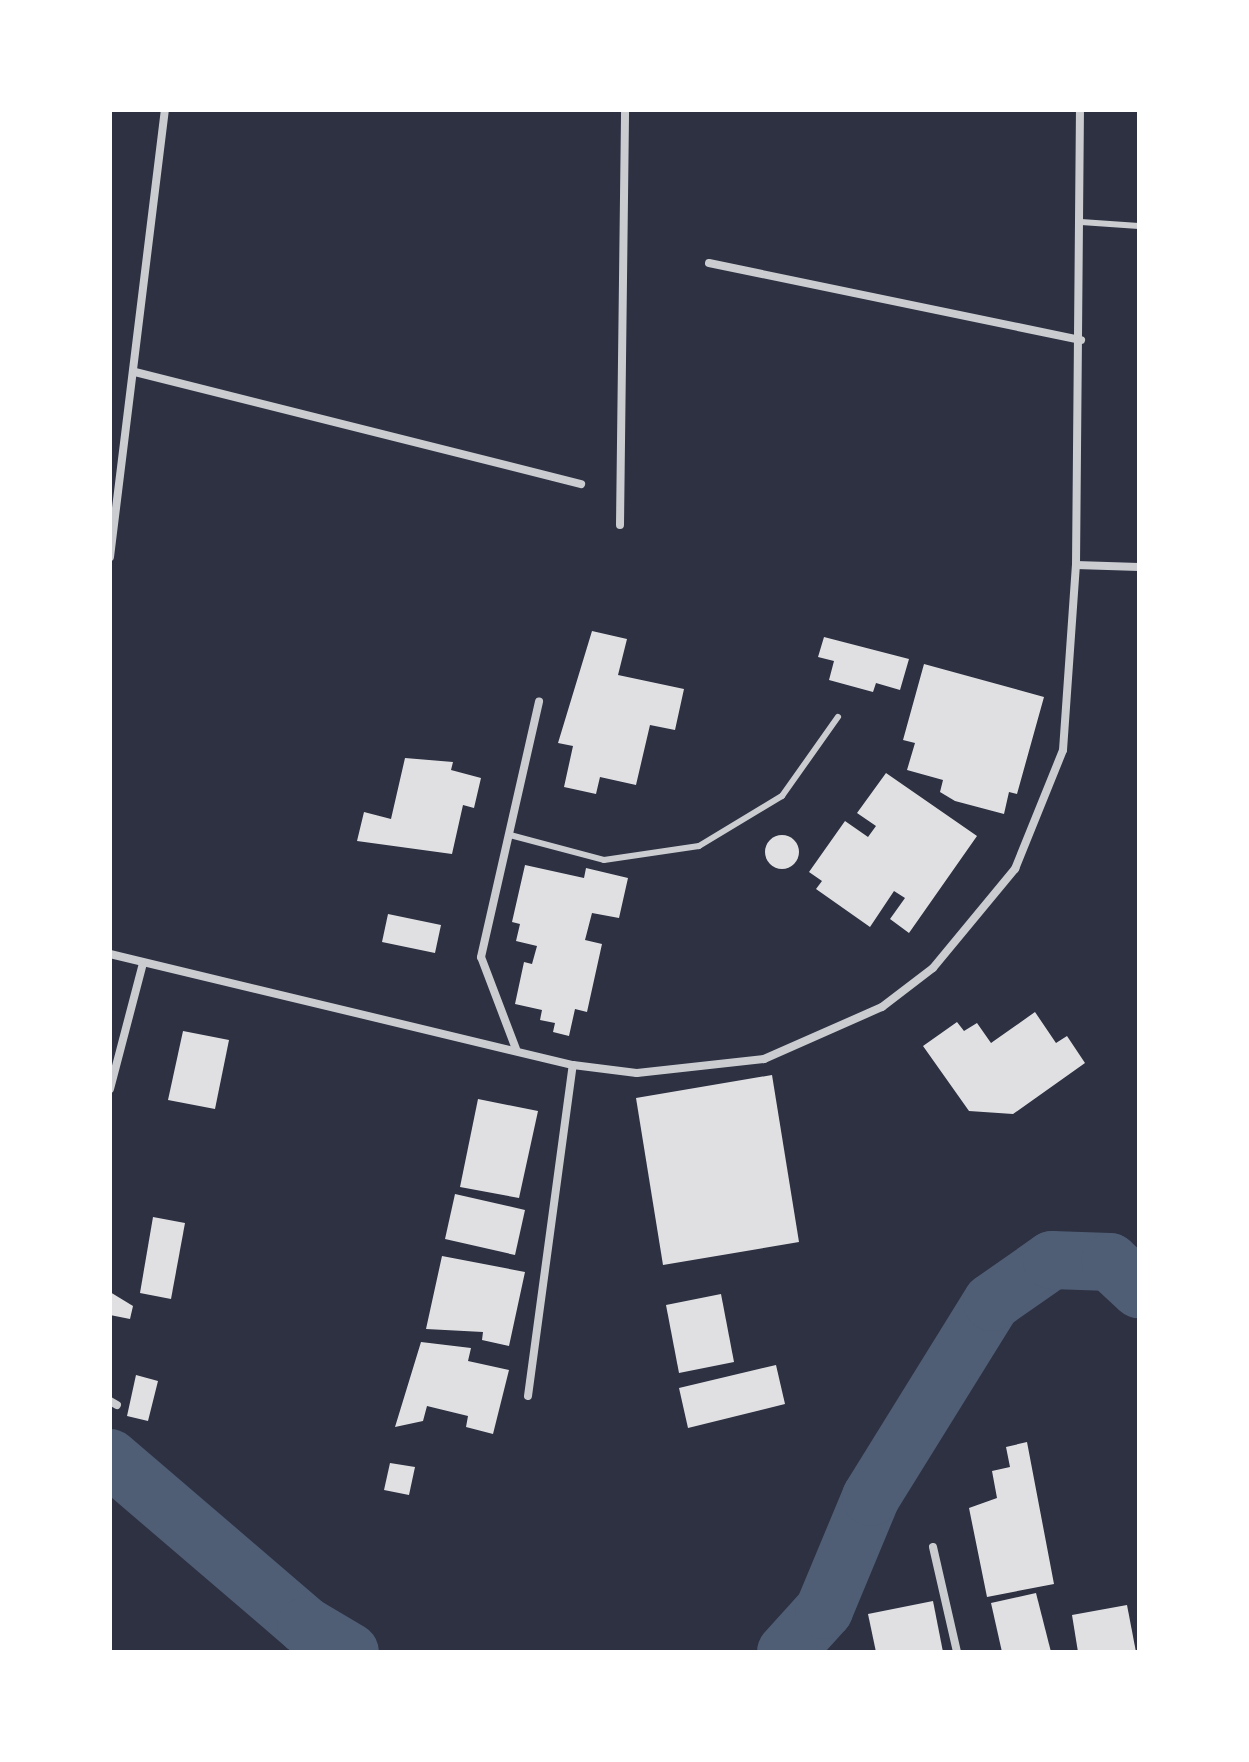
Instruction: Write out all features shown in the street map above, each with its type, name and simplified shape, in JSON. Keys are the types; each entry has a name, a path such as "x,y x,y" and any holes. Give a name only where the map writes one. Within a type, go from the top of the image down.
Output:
{"street":[{"path":"110,557 165,110"},
{"path":"620,525 625,110"},
{"path":"110,954 573,1065 701,1071 764,1059 882,1007 933,968 1015,869 1043,811 1072,686 1081,340 1080,110"},
{"path":"709,263 1081,340"},
{"path":"135,372 581,484"},
{"path":"1076,565 1139,567"},
{"path":"516,1049 481,957 539,702"},
{"path":"110,1089 143,963"},
{"path":"528,1396 573,1065"},
{"path":"933,1547 957,1652"}],"lane":[{"path":"1081,222 1139,226"},
{"path":"510,835 604,860 699,846 782,796 838,717"}],"building":[{"path":"592,631 627,639 618,675 684,689 675,730 650,725 636,785 600,777 596,794 564,787 573,746 558,743"},
{"path":"824,637 909,659 900,690 876,683 873,692 829,680 834,661 818,657"},
{"path":"924,664 1044,697 1017,794 1009,792 1004,814 955,801 940,792 943,780 907,770 915,743 903,740"},
{"path":"405,758 453,762 451,770 481,778 474,808 463,805 452,854 357,841 364,812 391,819"},
{"path":"886,773 977,836 909,933 890,919 905,898 894,891 870,927 816,889 822,881 809,872 845,821 868,837 876,826 857,813"},
{"path":"782,835 794,840 799,852 794,864 782,869 770,864 765,852 770,840"},
{"path":"525,865 584,878 586,868 628,878 619,918 592,913 585,940 602,944 587,1012 575,1009 569,1036 553,1032 555,1023 540,1020 542,1010 515,1004 524,962 532,964 537,946 516,941 520,924 512,922"},
{"path":"388,914 441,925 435,953 382,942"},
{"path":"1035,1012 1056,1043 1067,1036 1085,1063 1013,1114 969,1111 923,1046 957,1022 964,1031 977,1023 991,1043"},
{"path":"183,1031 229,1040 215,1109 168,1100"},
{"path":"772,1075 799,1242 663,1265 636,1098"},
{"path":"478,1099 538,1111 519,1198 460,1187"},
{"path":"455,1194 525,1210 515,1255 445,1239"},
{"path":"153,1217 185,1223 171,1299 140,1293"},
{"path":"442,1256 525,1272 509,1346 482,1340 483,1332 426,1329"},
{"path":"110,1292 133,1306 130,1319 110,1315"},
{"path":"721,1294 734,1362 679,1373 666,1305"},
{"path":"421,1342 471,1348 468,1361 509,1370 493,1434 466,1427 468,1416 427,1406 423,1421 395,1427"},
{"path":"776,1365 785,1404 688,1428 679,1388"},
{"path":"136,1375 158,1381 148,1421 127,1416"},
{"path":"1027,1442 1054,1584 987,1597 969,1508 997,1498 992,1471 1010,1467 1006,1447"},
{"path":"390,1463 415,1467 409,1495 384,1490"},
{"path":"1036,1593 1051,1652 1002,1652 991,1603"},
{"path":"933,1601 943,1652 876,1652 868,1614"},
{"path":"1127,1605 1136,1652 1078,1652 1072,1615"}],"waterway":[{"path":"786,1652 824,1610 871,1497 992,1302 1052,1260 1110,1262 1139,1289"},
{"path":"110,1458 306,1626 350,1652"}]}
